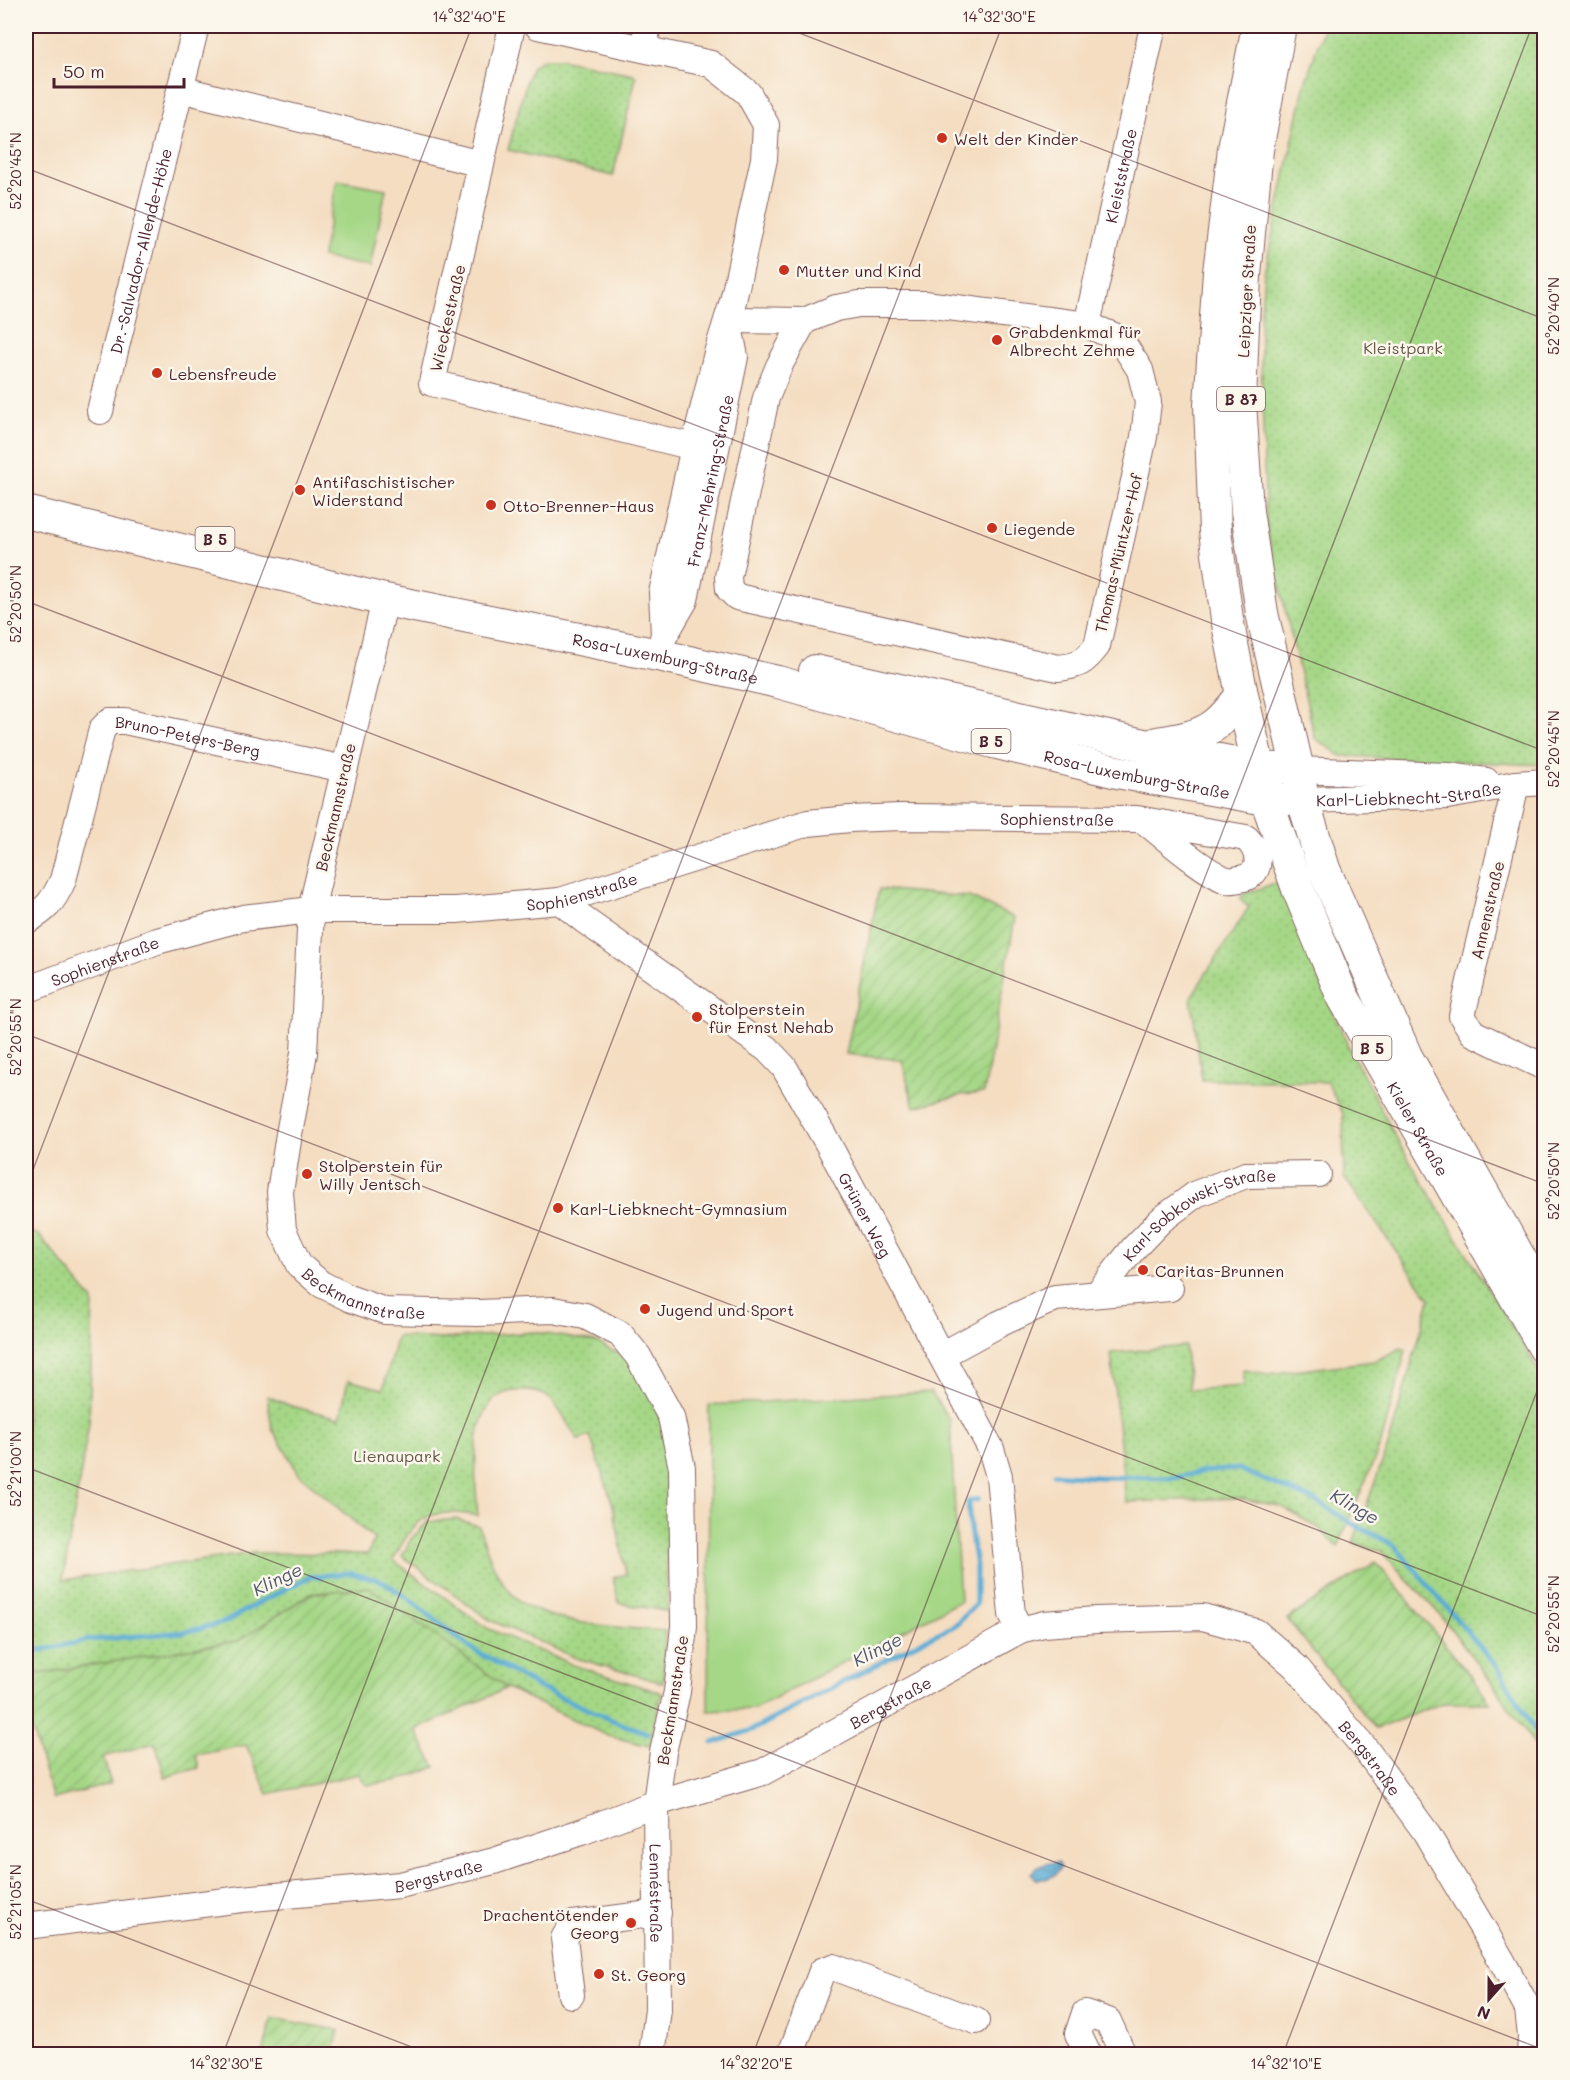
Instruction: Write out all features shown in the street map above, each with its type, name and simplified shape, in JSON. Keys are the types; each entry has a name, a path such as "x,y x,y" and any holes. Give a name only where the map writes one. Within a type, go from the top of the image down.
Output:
{"main road":[{"name":"Leipziger Straße","path":"1258,26 1234,149 1219,272 1210,405 1215,531 1227,619 1259,768"},
{"name":"Leipziger Straße","path":"1280,26 1256,162 1245,275 1240,402 1247,511 1262,614 1301,785"},
{"name":"Rosa-Luxemburg-Straße","path":"26,492 290,558 395,592"},
{"name":"Rosa-Luxemburg-Straße","path":"26,512 395,592 1259,768 1301,785"},
{"name":"Rosa-Luxemburg-Straße","path":"661,645 778,682 993,742 1117,772 1266,799 1301,785"},
{"path":"1144,745 1174,741 1208,730 1218,723 1242,695"},
{"name":"Kieler Straße","path":"1259,768 1266,799 1298,890 1342,995 1545,1347"},
{"name":"Kieler Straße","path":"1301,785 1324,869 1406,1056 1545,1301"}],"street":[{"name":"Dr.-Salvador-Allende-Höhe","path":"100,411 196,26"},
{"name":"Wieckestraße","path":"512,26 432,383 694,447"},
{"name":"Franz-Mehring-Straße","path":"538,26 645,37 711,64 748,93 766,126 764,159 728,320 717,353 694,447 662,593 661,645"},
{"name":"Kleiststraße","path":"1087,325 1153,26"},
{"path":"180,89 481,164"},
{"name":"Thomas-Müntzer-Hof","path":"728,320 804,321 836,308 859,304 925,304 1087,325 1114,336 1124,345 1140,370 1148,402 1144,437 1097,646 1090,656 1077,666 1058,668 737,597 729,589 728,577 766,398 779,366 804,321"},
{"name":"Franz-Mehring-Straße","path":"661,645 685,600 735,357 728,320"},
{"name":"Beckmannstraße","path":"395,592 344,769 311,910 304,1053 280,1192 284,1230 299,1265 321,1284 351,1299 385,1311 478,1313 554,1310 585,1317 620,1334 638,1356 671,1417 682,1468 684,1626 676,1692 663,1752 656,1803"},
{"name":"Bruno-Peters-Berg","path":"26,921 42,912 54,899 63,880 102,729 110,721 125,721 344,769"},
{"name":"Karl-Liebknecht-Straße","path":"1301,785 1448,776 1516,784 1545,782"},
{"name":"Annenstraße","path":"1516,784 1462,1016 1473,1033 1545,1067"},
{"name":"Sophienstraße","path":"26,990 157,941 243,918 311,910 456,910 560,901 808,823 902,817 1143,820"},
{"name":"Grüner Weg","path":"560,901 767,1049 784,1067 826,1140 991,1449 999,1476 1012,1614 1020,1630"},
{"name":"Karl-Sobkowski-Straße","path":"1098,1293 1161,1220 1196,1194 1246,1175 1318,1174"},
{"name":"Karl-Sobkowski-Straße","path":"942,1355 1054,1298 1170,1288"},
{"name":"Bergstraße","path":"26,1926 242,1899 400,1885 494,1861 581,1832 656,1803 763,1772 1020,1630 1044,1624 1096,1620 1203,1617 1256,1632 1296,1667 1364,1747 1425,1831 1528,2009 1531,2036 1530,2055"},
{"name":"Lennéstraße","path":"652,2055 658,2010 656,1803"},
{"path":"570,1995 564,1938 573,1924 658,1913"},
{"path":"791,2055 822,1971 833,1967 976,2021"},
{"path":"1088,2055 1078,2034 1085,2013 1108,2021 1123,2055"}],"green space":[{"name":"Kleistpark","path":"1324,26 1544,26 1544,765 1341,756 1315,738 1266,527 1260,322 1264,274 1304,87"},
{"path":"543,59 560,59 633,74 636,77 613,176 508,150 532,66"},
{"path":"337,180 386,189 370,267 322,257"},
{"path":"1275,883 1289,883 1309,954 1349,1048 1401,1147 1544,1379 1544,1759 1493,1684 1442,1617 1381,1551 1353,1543 1389,1443 1430,1299 1344,1177 1343,1114 1327,1082 1202,1080 1191,997 1249,907 1240,900 1242,895"},
{"path":"879,889 969,897 1015,918 984,1093 961,1095 914,1107 902,1060 846,1054"},
{"name":"Lienaupark","path":"26,1231 39,1235 93,1301 89,1423 63,1580 254,1553 368,1554 374,1539 299,1474 272,1429 267,1396 291,1406 340,1418 348,1380 383,1389 397,1336 441,1339 534,1332 596,1342 633,1361 662,1419 667,1466 667,1611 619,1603 613,1578 626,1574 613,1505 590,1436 578,1440 552,1401 541,1393 532,1391 514,1391 499,1396 488,1407 481,1423 475,1463 478,1516 447,1513 425,1518 409,1533 393,1560 487,1628 573,1665 662,1693 650,1746 608,1736 507,1688 369,1588 310,1594 239,1641 26,1676"},
{"path":"1185,1346 1189,1390 1244,1386 1243,1370 1268,1374 1375,1361 1401,1348 1406,1350 1381,1443 1338,1547 1319,1528 1280,1506 1237,1498 1126,1502 1111,1353"},
{"path":"931,1392 950,1421 960,1601 754,1709 708,1711 709,1405"},
{"path":"456,1519 479,1526 492,1563 502,1581 514,1596 527,1606 544,1614 585,1623 665,1631 663,1683 576,1658 490,1620 402,1556 411,1539 428,1522"},
{"path":"1376,1562 1467,1671 1490,1703 1443,1703 1376,1729 1287,1619"},
{"path":"369,1587 507,1688 416,1730 435,1767 400,1780 366,1785 359,1774 268,1794 246,1745 196,1755 199,1768 165,1777 155,1743 103,1757 111,1784 53,1799 26,1711 26,1676 238,1641 310,1594"},
{"path":"272,2018 339,2030 333,2054 263,2054"}],"water":[{"path":"1058,1862 1061,1868 1050,1878 1035,1879 1031,1873 1043,1865"}],"waterway":[{"name":"Klinge","path":"1054,1474 1174,1478 1201,1472 1238,1469 1318,1502 1351,1523 1394,1545 1498,1668 1544,1745"},
{"name":"Klinge","path":"713,1743 752,1730 954,1626 976,1604 976,1566 968,1502 979,1499"},
{"name":"Klinge","path":"26,1653 90,1640 185,1632 226,1622 309,1577 350,1573 382,1581 409,1599 469,1647 540,1688 619,1723 648,1733"}],"place":[{"name":"Welt der Kinder","path":"942,138"},
{"name":"Mutter und Kind","path":"784,270"},
{"name":"Grabdenkmal für Albrecht Zehme","path":"997,340"},
{"name":"Lebensfreude","path":"157,373"},
{"name":"Antifaschistischer Widerstand","path":"300,490"},
{"name":"Otto-Brenner-Haus","path":"491,505"},
{"name":"Liegende","path":"992,528"},
{"name":"Stolperstein für Ernst Nehab","path":"697,1017"},
{"name":"Stolperstein für Willy Jentsch","path":"307,1174"},
{"name":"Karl-Liebknecht-Gymnasium","path":"558,1208"},
{"name":"Caritas-Brunnen","path":"1143,1270"},
{"name":"Jugend und Sport","path":"645,1309"},
{"name":"Drachentötender Georg","path":"631,1923"},
{"name":"St. Georg","path":"599,1974"}]}
